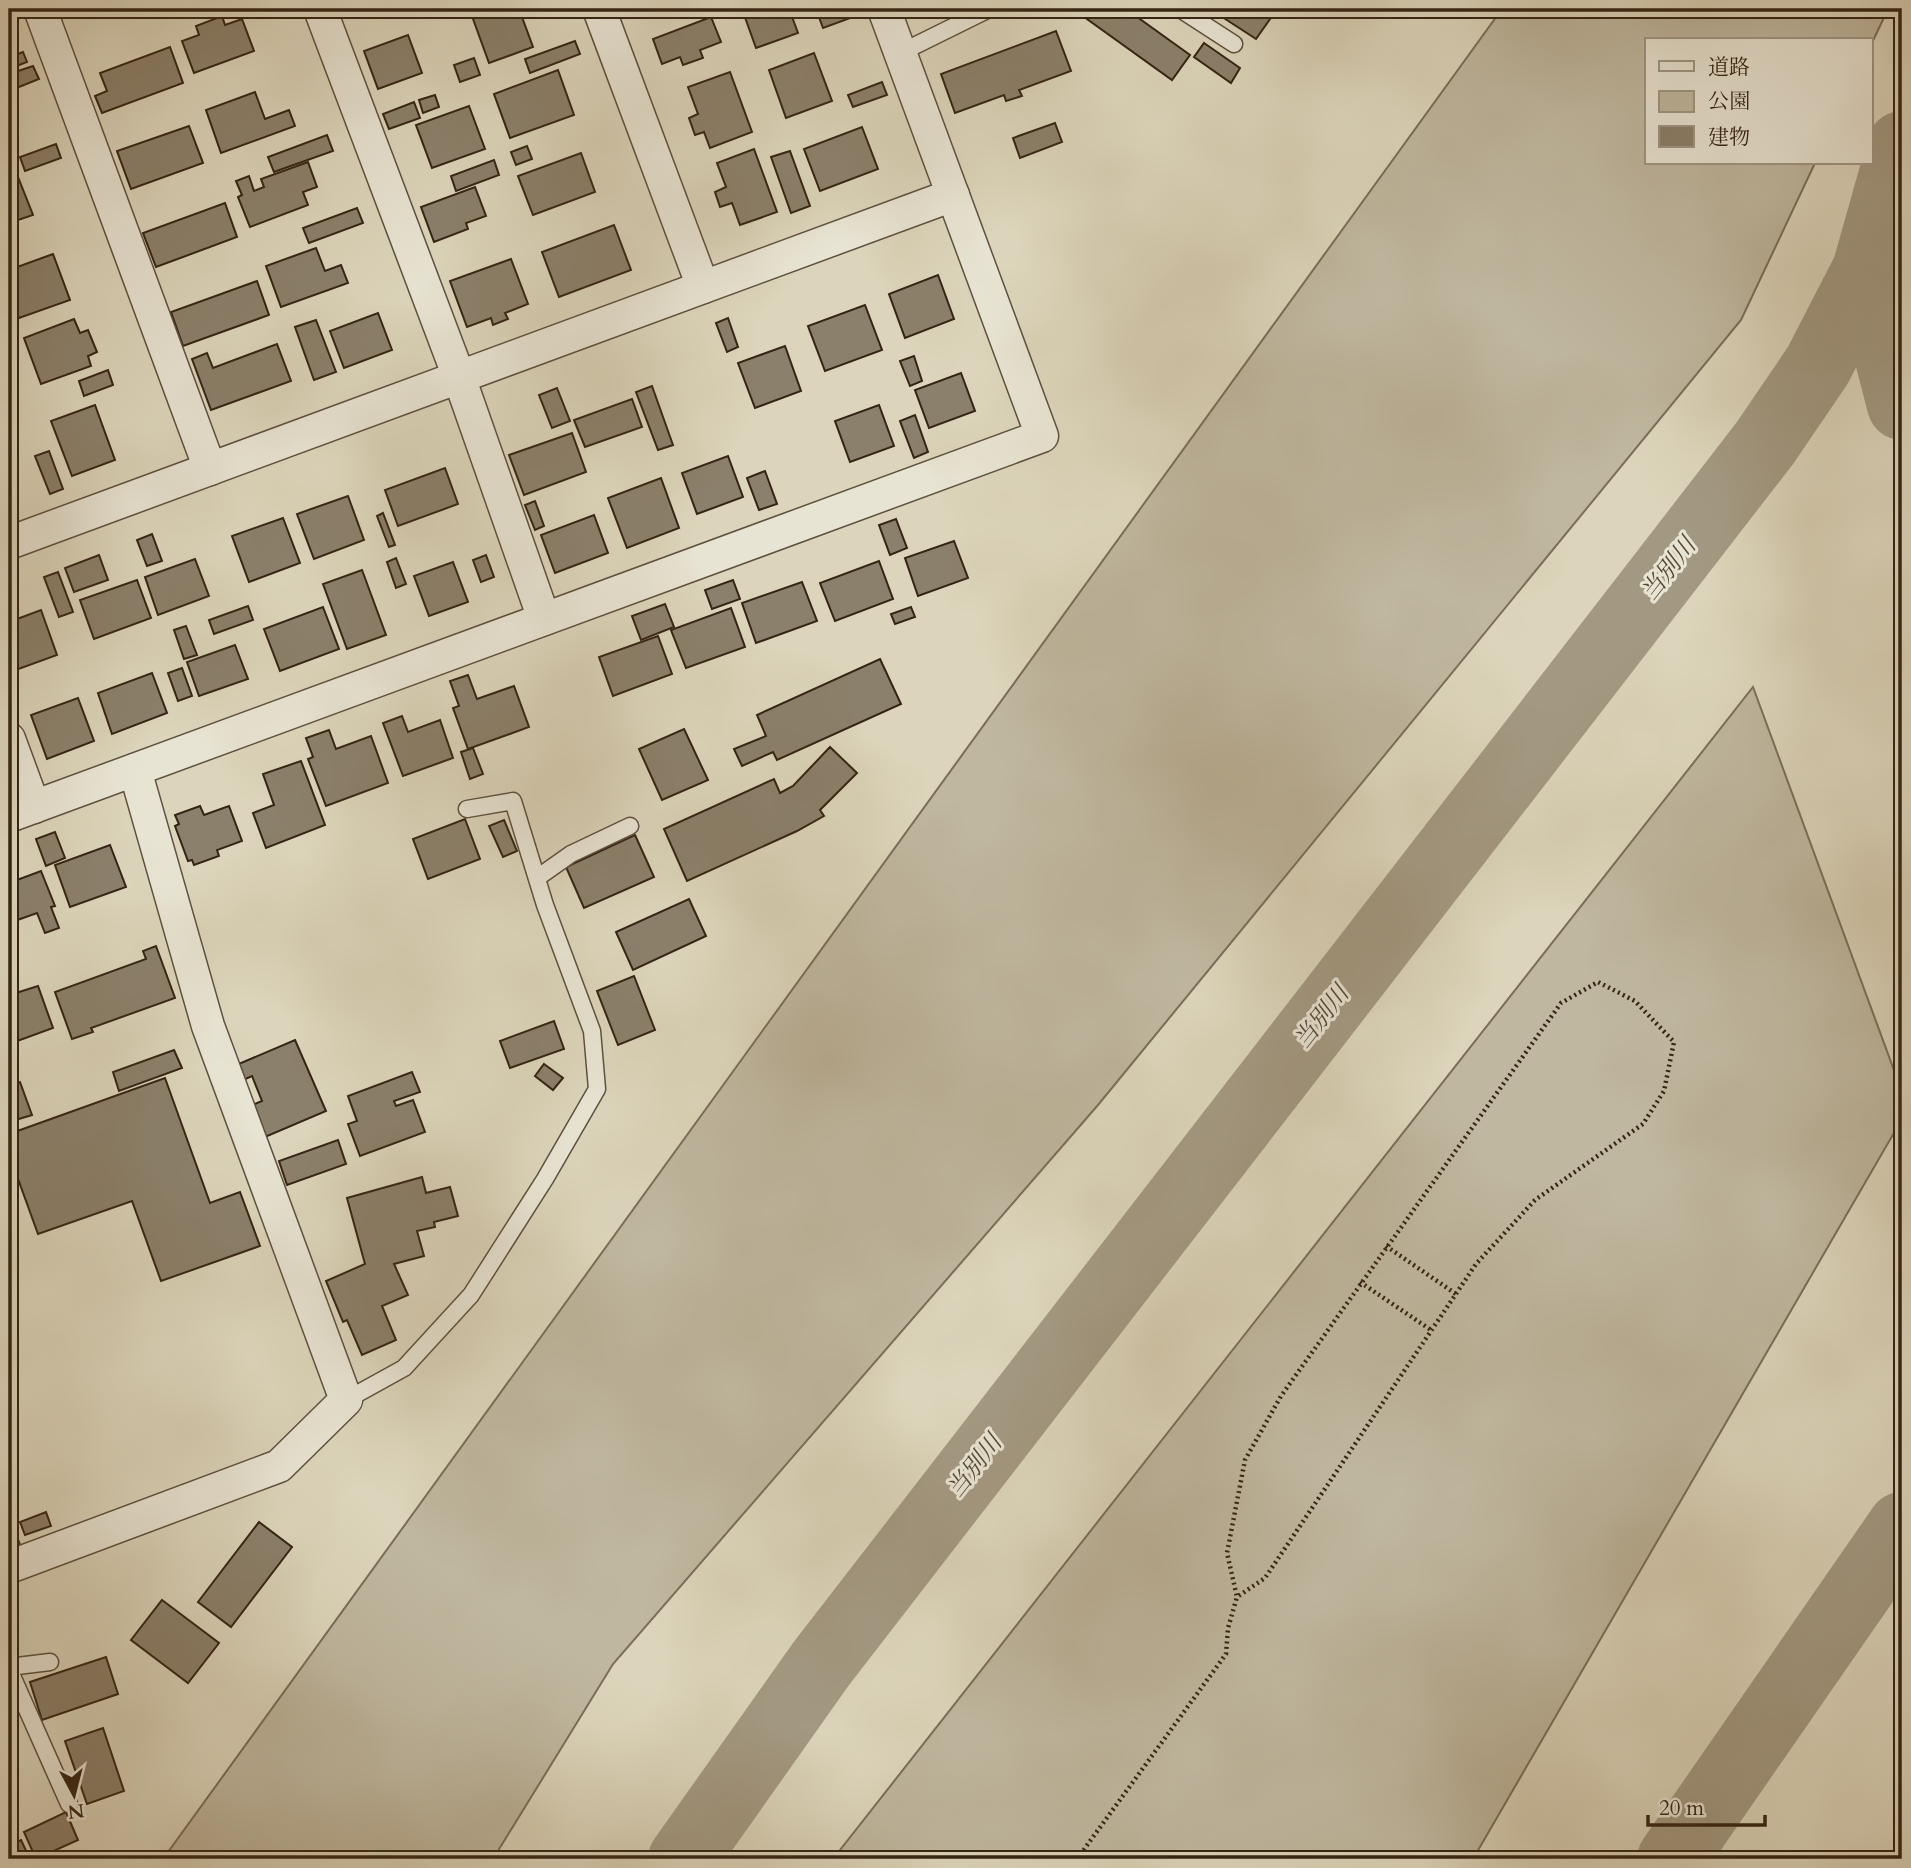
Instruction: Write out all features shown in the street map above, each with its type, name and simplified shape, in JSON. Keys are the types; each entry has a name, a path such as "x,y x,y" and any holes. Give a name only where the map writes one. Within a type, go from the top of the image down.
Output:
{"street":[{"path":"40,9 209,469"},
{"path":"320,9 459,377 544,619"},
{"path":"599,9 703,287"},
{"path":"9,739 21,812 1042,436 884,9"},
{"path":"9,543 953,195"},
{"path":"9,1567 279,1466 346,1400 208,1026 135,770"}],"lane":[{"path":"900,53 989,9"},
{"path":"1180,9 1234,44"},
{"path":"346,1400 404,1368 471,1295 545,1179 597,1089 592,1031 537,878 513,801 467,809"},
{"path":"537,878 571,854 629,826"},
{"path":"50,1661 9,1668 69,1804"}],"path":[{"path":"1077,1859 1226,1654 1228,1628 1237,1597 1227,1553 1245,1460 1281,1396 1561,1003 1598,982 1635,1001 1674,1042 1664,1091 1643,1124 1535,1200 1476,1264 1265,1578 1237,1597"},
{"path":"1387,1246 1456,1294"},
{"path":"1360,1282 1431,1330"}],"green space":[{"path":"1502,9 1888,9 1872,43 1872,38 1645,38 1645,164 1815,164 1741,320 1098,1105 613,1664 493,1859 163,1859"},
{"path":"1753,687 1902,1092 1902,1119 1473,1859 833,1859"}],"building":[{"path":"492,9 519,9 533,47 489,63 472,16"},
{"path":"742,9 789,9 798,33 756,48"},
{"path":"816,9 849,9 853,17 823,28"},
{"path":"1073,9 1126,9 1190,55 1172,80"},
{"path":"1210,9 1277,9 1256,39"},
{"path":"222,16 225,25 242,19 254,51 194,73 182,41 199,35 196,26"},
{"path":"711,17 721,42 700,50 703,58 683,65 680,57 662,64 653,39"},
{"path":"1056,31 1071,71 1019,90 1022,96 1006,101 1004,95 955,113 941,74"},
{"path":"408,35 422,73 378,89 364,51"},
{"path":"575,41 580,54 530,73 525,59"},
{"path":"1204,43 1240,68 1231,83 1194,57"},
{"path":"170,47 183,83 102,113 95,96 107,91 100,73"},
{"path":"23,52 27,62 9,69 9,57"},
{"path":"814,53 832,101 786,118 769,70"},
{"path":"474,58 480,75 460,82 454,65"},
{"path":"33,66 39,79 9,91 9,74"},
{"path":"558,70 574,115 510,138 494,94"},
{"path":"730,72 752,132 710,148 704,132 695,135 689,118 698,114 688,87"},
{"path":"882,82 887,95 853,107 848,95"},
{"path":"255,92 265,119 289,110 295,126 221,153 206,110"},
{"path":"435,95 439,107 423,113 419,100"},
{"path":"414,102 420,118 389,129 383,114"},
{"path":"469,106 485,149 432,168 416,125"},
{"path":"1055,123 1062,142 1020,158 1013,138"},
{"path":"189,126 203,163 131,189 117,151"},
{"path":"862,127 878,169 820,191 804,149"},
{"path":"327,135 333,151 274,172 268,157"},
{"path":"56,144 61,158 25,171 20,157"},
{"path":"527,146 532,159 516,165 511,152"},
{"path":"754,149 777,212 740,225 732,203 720,207 715,192 726,187 717,163"},
{"path":"790,151 810,206 791,213 771,157"},
{"path":"581,153 595,192 533,215 518,176"},
{"path":"494,160 499,175 456,191 451,176"},
{"path":"308,162 317,187 303,192 308,205 250,227 238,197 242,195 236,181 249,176 254,191 264,187 261,179"},
{"path":"18,177 33,215 9,223 9,180"},
{"path":"475,187 486,216 466,223 468,229 434,242 421,207"},
{"path":"225,203 237,237 156,267 143,233"},
{"path":"357,208 363,223 309,243 303,228"},
{"path":"614,225 631,270 559,297 542,252"},
{"path":"316,248 325,271 341,265 348,283 281,307 266,266"},
{"path":"53,254 70,300 19,318 9,290 9,270"},
{"path":"511,259 528,304 505,313 508,319 493,325 491,318 467,327 450,281"},
{"path":"938,275 954,319 905,338 889,294"},
{"path":"257,281 269,315 183,346 171,312"},
{"path":"865,305 882,350 825,371 808,326"},
{"path":"378,313 392,350 344,368 330,331"},
{"path":"728,318 738,347 727,352 716,323"},
{"path":"74,319 80,333 88,330 97,352 88,356 91,366 41,384 24,338"},
{"path":"316,320 336,372 314,380 295,327"},
{"path":"277,344 291,381 211,410 192,359 207,353 213,368"},
{"path":"785,346 801,391 755,408 738,363"},
{"path":"914,356 922,381 910,386 900,361"},
{"path":"108,370 113,385 84,396 79,381"},
{"path":"961,373 975,411 929,428 915,390"},
{"path":"652,386 673,445 658,450 636,392"},
{"path":"557,388 570,421 552,428 539,395"},
{"path":"632,399 642,427 585,447 574,420"},
{"path":"95,405 115,460 72,476 51,421"},
{"path":"879,405 894,446 850,462 835,421"},
{"path":"915,415 928,452 914,458 900,421"},
{"path":"572,433 586,472 524,495 509,455"},
{"path":"49,451 63,489 50,494 35,456"},
{"path":"728,456 743,497 697,514 682,473"},
{"path":"445,468 458,504 398,526 385,490"},
{"path":"765,471 777,504 759,510 747,478"},
{"path":"661,478 679,528 627,548 608,498"},
{"path":"348,496 364,540 314,559 297,514"},
{"path":"535,501 544,526 535,530 525,505"},
{"path":"383,513 395,545 389,547 377,516"},
{"path":"594,515 608,553 555,573 541,535"},
{"path":"283,518 300,563 249,582 232,536"},
{"path":"896,519 907,548 890,555 879,525"},
{"path":"152,534 162,561 147,566 137,540"},
{"path":"954,541 968,578 918,596 905,558"},
{"path":"99,555 108,580 74,592 65,568"},
{"path":"486,555 494,577 481,582 473,560"},
{"path":"396,558 406,584 396,588 387,562"},
{"path":"195,559 209,596 158,615 145,577"},
{"path":"879,561 893,599 835,621 820,583"},
{"path":"453,562 468,602 429,616 414,576"},
{"path":"362,570 386,635 347,649 323,584"},
{"path":"58,572 73,612 59,617 44,577"},
{"path":"137,580 151,618 94,639 80,600"},
{"path":"733,580 740,599 712,609 705,590"},
{"path":"802,582 817,621 756,643 742,603"},
{"path":"665,604 674,627 641,640 632,616"},
{"path":"248,606 253,620 214,634 209,620"},
{"path":"323,607 339,649 280,671 264,629"},
{"path":"911,607 915,617 895,624 891,614"},
{"path":"731,608 745,647 686,668 671,630"},
{"path":"41,610 57,655 13,671 9,659 9,622"},
{"path":"186,626 197,655 184,659 174,630"},
{"path":"658,636 672,674 613,696 599,657"},
{"path":"235,645 248,679 199,696 187,662"},
{"path":"880,659 901,704 777,760 773,752 742,766 734,749 766,736 757,715"},
{"path":"182,668 192,696 178,701 168,673"},
{"path":"152,673 167,713 112,734 98,693"},
{"path":"468,675 477,699 514,686 529,727 468,749 453,708 459,706 450,681"},
{"path":"78,698 94,741 47,759 31,715"},
{"path":"402,716 408,732 440,720 453,758 403,776 383,723"},
{"path":"684,729 708,780 662,800 639,749"},
{"path":"329,730 336,749 371,736 388,783 326,806 308,759 313,757 306,738"},
{"path":"830,747 857,773 820,810 824,816 687,881 664,829 774,779 780,793 793,786"},
{"path":"473,748 483,774 470,779 461,752"},
{"path":"301,761 325,825 266,848 253,813 274,805 263,774"},
{"path":"200,806 204,815 229,806 242,841 217,850 219,856 194,865 192,860 188,861 175,826 179,824 175,815"},
{"path":"465,819 480,859 428,879 413,839"},
{"path":"504,820 517,851 503,857 489,826"},
{"path":"55,832 65,858 46,866 36,839"},
{"path":"635,835 654,877 584,908 566,867"},
{"path":"110,845 126,887 70,907 55,865"},
{"path":"41,871 55,906 51,907 59,928 45,933 37,913 9,923 9,883"},
{"path":"689,899 706,936 633,970 616,932"},
{"path":"156,946 175,998 91,1028 93,1032 72,1039 55,992 146,959 143,951"},
{"path":"9,973 16,993 38,986 53,1028 9,1044"},
{"path":"634,976 655,1030 618,1045 597,991"},
{"path":"554,1021 564,1049 510,1068 500,1041"},
{"path":"295,1040 326,1111 258,1140 245,1108 262,1101 252,1076 241,1081 234,1066"},
{"path":"174,1050 182,1068 119,1091 113,1072"},
{"path":"544,1064 563,1078 553,1090 535,1076"},
{"path":"412,1072 420,1092 394,1101 396,1106 413,1100 425,1132 360,1156 348,1124 357,1121 348,1096"},
{"path":"165,1078 210,1203 240,1192 260,1246 161,1281 132,1201 38,1234 9,1154 9,1134"},
{"path":"20,1082 32,1115 9,1122 9,1087"},
{"path":"338,1140 346,1164 287,1185 279,1161"},
{"path":"422,1177 426,1193 450,1187 458,1216 434,1222 435,1227 417,1231 424,1256 394,1264 408,1295 382,1306 396,1340 362,1355 347,1320 343,1322 326,1281 365,1264 347,1198"},
{"path":"46,1512 51,1526 25,1535 20,1522"},
{"path":"9,1515 20,1545 9,1549"},
{"path":"259,1522 292,1547 231,1627 198,1602"},
{"path":"162,1600 219,1643 188,1683 131,1640"},
{"path":"106,1657 118,1694 42,1720 30,1682"},
{"path":"103,1728 124,1791 87,1804 65,1741"},
{"path":"66,1812 78,1840 36,1859 24,1832"},
{"path":"21,1840 30,1859 9,1859 9,1846"}],"waterway":[{"name":"当別川","path":"683,1859 821,1664 1765,443 1818,365 1867,270 1902,146"},
{"path":"1867,270 1902,405"},
{"path":"1672,1859 1902,1527"}]}
